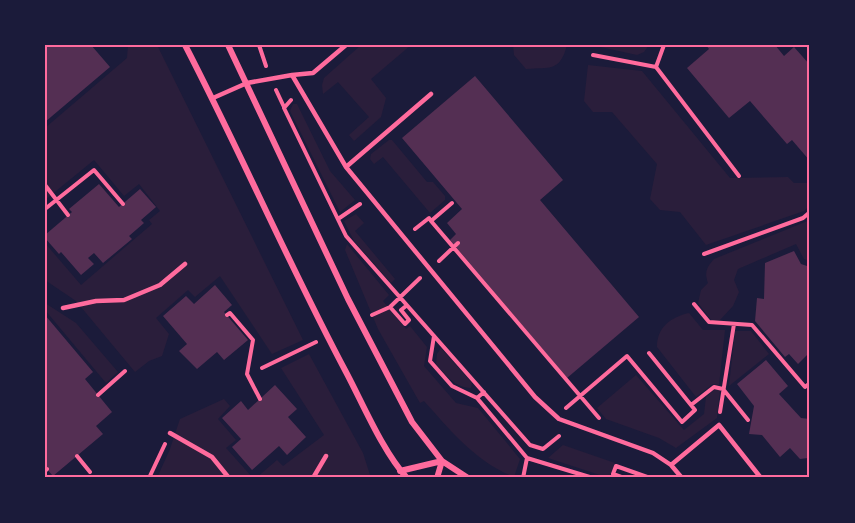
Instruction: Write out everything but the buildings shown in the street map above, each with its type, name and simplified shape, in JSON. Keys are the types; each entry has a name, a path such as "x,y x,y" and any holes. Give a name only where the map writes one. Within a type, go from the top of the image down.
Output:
{"street":[{"path":"185,45 213,98 318,319 400,474 407,478"},
{"path":"228,45 348,299 412,422 442,461 468,478"},
{"path":"400,474 442,461"},
{"path":"437,478 442,461"}],"lane":[{"path":"213,98 247,83 313,73 346,45"},
{"path":"292,75 346,167 535,397 559,419 653,453 671,465 682,478"},
{"path":"346,167 431,94"},
{"path":"63,308 96,301 124,300 160,285 185,264"},
{"path":"671,465 719,425 761,478"},
{"path":"170,433 212,457 229,478"},
{"path":"313,478 326,456"}],"path":[{"path":"656,67 664,45"},
{"path":"592,55 656,67 739,176"},
{"path":"303,94 289,101 284,108 346,236 530,445 543,449 558,435 568,439"},
{"path":"45,209 94,170 123,204"},
{"path":"45,185 68,215"},
{"path":"452,202 431,221 600,420"},
{"path":"338,219 353,209"},
{"path":"704,254 803,218 810,212"},
{"path":"694,304 709,322 752,325 805,387 810,383"},
{"path":"390,307 405,324 409,320 401,310 406,306"},
{"path":"227,315 230,313 253,340 247,374 260,399"},
{"path":"721,404 734,324"},
{"path":"434,335 430,361 452,386 477,398 527,458 593,478"},
{"path":"559,419 565,409 627,356 682,422 695,410 649,353"},
{"path":"98,394 125,371"},
{"path":"691,405 714,387 723,389 748,420"},
{"path":"477,398 484,392"},
{"path":"148,478 170,433"},
{"path":"77,456 90,472"},
{"path":"522,478 527,458"},
{"path":"624,478 613,474 616,466 650,478"}],"shaded area":[{"path":"128,45 157,45 303,340 272,354 220,276 195,297 188,290 156,318 169,334 162,356 149,361 135,372 76,301 45,280 45,243 81,285 152,224 149,220 160,211 139,184 124,196 94,160 45,200 45,128 127,58"},
{"path":"361,45 411,45 371,79 386,98 381,117 354,141 349,135 369,117 338,82 323,94 322,85 324,78"},
{"path":"513,45 567,45 557,64 548,68 526,69 514,55"},
{"path":"649,45 644,52 637,55 596,46"},
{"path":"588,65 642,71 730,178 788,177 794,183 810,183 810,205 804,211 706,245 680,212 660,210 650,199 657,164 612,112 593,112 584,101"},
{"path":"293,104 297,104 330,171 355,200 340,212 290,111"},
{"path":"392,140 427,182 433,182 445,196 445,200 430,213 383,157 374,164 370,159 371,154"},
{"path":"356,214 364,223 355,231 395,279 391,283 354,241 344,221"},
{"path":"810,220 810,261 804,259 796,244 738,269 734,280 739,292 733,306 720,320 711,320 698,303 701,290 708,283 707,270 714,259"},
{"path":"347,244 389,295 383,301 406,329 410,326 427,347 424,366 456,403 478,408 520,459 514,477 500,471 476,454 424,401 420,403 378,329 345,250"},
{"path":"45,303 76,323 118,372 106,383 45,310"},
{"path":"689,313 703,330 725,330 719,385 713,384 696,397 657,347 659,334 666,324 676,317"},
{"path":"735,331 751,331 769,354 729,386"},
{"path":"441,348 472,383 471,388 455,383 436,364 437,354"},
{"path":"309,354 363,453 371,478 256,478 277,460 283,466 324,435 281,368"},
{"path":"636,375 684,430 704,414 706,397 715,389 720,390 717,418 676,448 659,438 606,419 597,408"},
{"path":"224,399 230,406 218,419 236,440 226,448 253,478 157,478 180,419"},
{"path":"563,445 615,463 609,478 548,458"}]}
